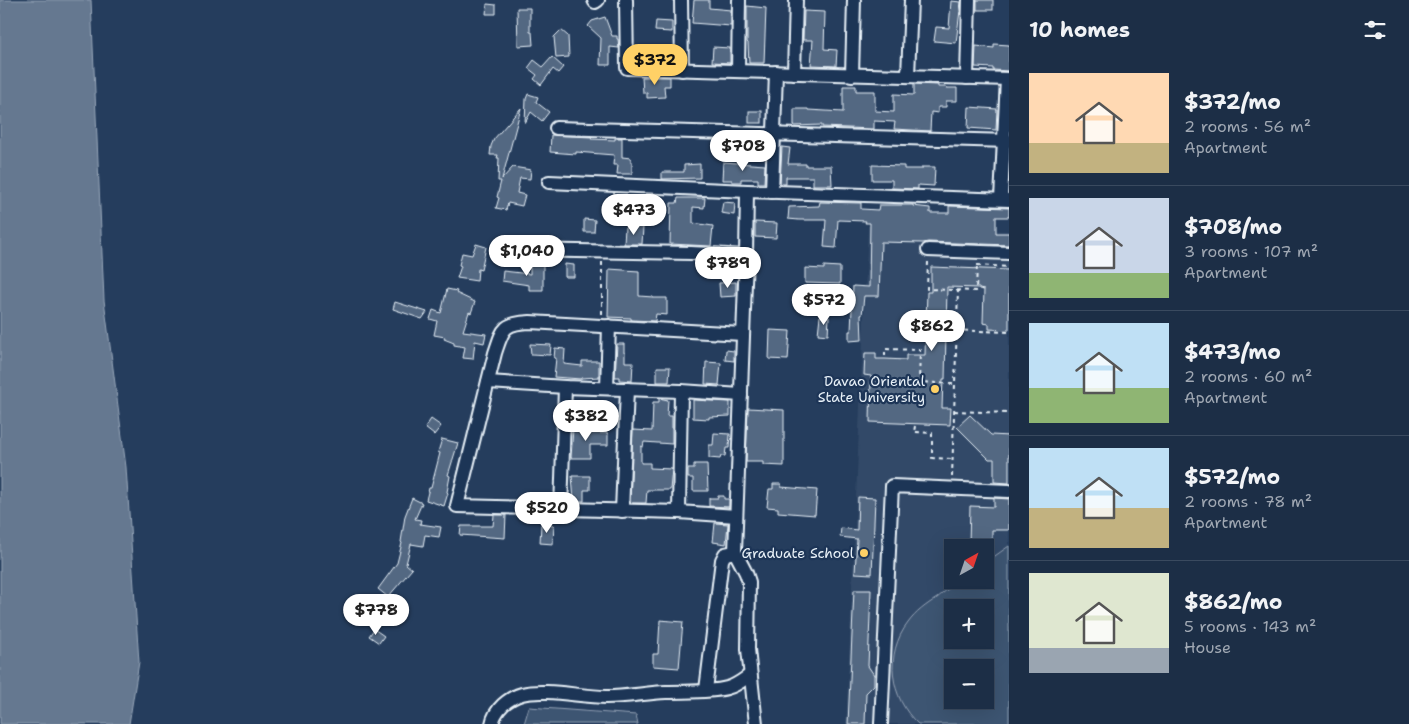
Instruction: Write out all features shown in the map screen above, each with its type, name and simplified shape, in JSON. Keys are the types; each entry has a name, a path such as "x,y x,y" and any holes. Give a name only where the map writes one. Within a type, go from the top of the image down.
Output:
{"street":[{"path":"594,0 595,2 598,0"},
{"path":"549,182 1005,200 1008,79 626,68 626,0"},
{"path":"681,0 682,70"},
{"path":"738,71 739,0"},
{"path":"794,73 796,0"},
{"path":"852,75 854,0"},
{"path":"908,76 911,0"},
{"path":"967,78 969,0"},
{"path":"772,192 776,72"},
{"path":"556,128 1006,141"},
{"path":"747,191 735,552 749,582 750,675 756,724"},
{"path":"520,250 746,256"},
{"path":"928,250 1009,253"},
{"path":"736,516 679,512 458,506 499,340 503,331 509,325 519,322 530,322 743,334"},
{"path":"606,326 607,388"},
{"path":"488,382 741,395"},
{"path":"561,510 565,387"},
{"path":"622,511 627,389"},
{"path":"679,512 681,391"},
{"path":"881,724 892,486 1009,491"},
{"path":"706,690 722,560 726,554 735,552"},
{"path":"492,724 495,713 503,704 513,697 524,693 538,692 606,697 706,690 729,688 750,675"}],"path":[{"path":"928,250 927,289 976,290 977,252"},
{"path":"602,252 606,326"},
{"path":"977,266 1009,266"},
{"path":"952,488 958,290"},
{"path":"948,330 1009,332"},
{"path":"885,356 885,349 920,350 919,382 955,384"},
{"path":"954,411 1009,413"},
{"path":"914,426 914,432 932,433 932,458 953,459"}],"shaded area":[{"path":"0,0 91,0 104,300 126,467 139,662 129,724 0,724"},
{"name":"Davao Oriental State University","path":"868,226 1009,231 1009,724 846,724"},
{"path":"1009,546 1009,724 918,724 901,702 896,689 893,662 900,635 918,612 948,589 994,589 994,557"},
{"path":"529,707 636,715 638,724 524,724"}],"building":[{"path":"694,0 709,0 709,8 731,10 731,26 692,23"},
{"path":"977,0 993,0 993,10 977,10"},
{"path":"951,1 961,2 956,43 934,41 936,27 949,28"},
{"path":"487,4 496,5 496,14 486,14"},
{"path":"747,6 766,8 764,63 749,63"},
{"path":"517,8 530,8 530,32 532,32 533,45 518,46"},
{"path":"804,11 825,12 824,49 837,50 836,66 811,65 813,40 803,40"},
{"path":"605,17 612,36 617,36 619,48 610,47 610,65 600,65 601,38 588,26 592,21"},
{"path":"656,21 672,22 672,32 655,31"},
{"path":"561,30 568,36 569,57 556,58 554,37"},
{"path":"994,44 1009,45 1009,71 975,67 976,46 994,48"},
{"path":"713,47 730,48 730,63 712,62"},
{"path":"552,57 563,67 558,73 553,69 541,85 534,79 537,75 528,68 534,60 543,67"},
{"path":"642,77 670,77 670,86 664,86 665,97 647,98 647,93 643,93"},
{"path":"914,84 957,88 957,101 946,101 946,107 938,107 938,113 931,112 930,131 894,129 895,122 874,121 874,129 822,127 822,125 794,126 794,109 843,112 843,86 856,86 856,91 875,91 875,111 894,112 894,94 914,95"},
{"path":"528,94 538,97 536,102 549,112 542,121 531,112 525,123"},
{"path":"969,107 997,109 996,130 968,128"},
{"path":"521,108 502,179 513,167 531,170 530,179 520,178 517,193 525,195 522,206 508,203 506,210 496,208 501,181 498,181 499,158 497,158 498,155 490,155 491,146 494,139"},
{"path":"749,111 762,111 762,123 749,123"},
{"path":"551,135 592,137 591,139 615,140 615,138 622,138 622,157 631,158 632,174 617,174 618,165 613,165 614,155 550,152"},
{"path":"782,147 790,148 788,164 831,166 832,185 813,185 813,177 786,177 786,184 780,184"},
{"path":"723,162 765,165 764,183 758,183 758,179 741,179 741,182 722,180"},
{"path":"700,164 700,178 662,179 662,172 684,172 684,165"},
{"path":"872,165 904,166 904,169 935,167 934,186 918,185 918,189 892,188 892,180 872,180"},
{"path":"678,198 705,198 704,208 693,207 693,223 713,226 711,246 670,244 671,203 677,203"},
{"path":"723,202 735,203 734,215 721,213"},
{"path":"820,202 861,203 861,209 878,210 879,205 913,205 930,208 930,213 949,213 949,206 1009,208 1009,217 996,217 996,233 1009,233 1009,245 881,242 879,296 864,296 861,315 862,340 849,341 853,286 869,287 870,223 865,223 866,221 838,220 836,248 824,247 826,220 788,219 789,207 819,206"},
{"path":"584,219 595,220 594,232 584,232"},
{"path":"755,222 777,223 776,238 755,237"},
{"path":"625,227 643,227 642,244 624,244"},
{"path":"476,244 486,247 481,270 478,269 477,281 457,278 461,266 459,265 462,253 472,255"},
{"path":"530,263 543,263 543,290 529,290 529,285 502,281 503,271 530,274"},
{"path":"565,264 574,265 574,277 565,277"},
{"path":"824,266 840,267 840,284 805,283 805,268 824,269"},
{"path":"931,267 1009,270 1009,330 989,329 989,324 983,323 984,290 979,288 947,287 945,379 943,379 942,408 951,408 950,425 870,422 871,376 864,375 865,353 876,353 876,359 906,360 906,355 925,355 927,292 931,292"},
{"path":"609,269 639,271 639,296 667,298 667,315 656,314 655,321 608,317"},
{"path":"736,282 736,296 720,297 719,283"},
{"path":"447,289 457,291 456,293 475,302 471,313 469,312 463,331 486,334 484,343 475,341 473,359 463,358 465,347 454,345 454,343 444,339 445,337 434,335 437,321 430,319 433,310 441,313"},
{"path":"395,302 427,312 422,319 393,309"},
{"path":"820,316 829,317 828,335 818,334"},
{"path":"770,330 790,331 788,360 769,359"},
{"path":"530,344 551,345 550,355 531,354"},
{"path":"617,344 624,344 625,362 633,362 632,381 619,380 619,377 615,377"},
{"path":"555,348 565,349 564,364 582,366 582,361 599,361 599,377 581,379 554,377"},
{"path":"726,350 734,351 734,361 725,360"},
{"path":"706,362 721,363 719,385 705,384"},
{"path":"657,367 670,367 669,382 657,382"},
{"path":"659,398 668,400 667,416 672,416 672,444 644,442 643,447 641,446 641,463 650,463 650,468 672,469 670,490 647,490 646,503 630,503 633,430 652,431 653,402 659,402"},
{"path":"693,400 730,402 730,416 709,417 709,419 693,418"},
{"path":"748,408 784,410 784,466 763,465 763,462 746,462"},
{"path":"970,415 991,435 1009,436 1009,483 994,482 994,459 989,459 957,427"},
{"path":"431,419 441,426 434,435 425,428"},
{"path":"573,428 588,428 588,433 608,433 608,445 590,445 590,458 571,458"},
{"path":"714,433 730,434 729,448 726,448 725,456 721,456 720,459 709,458 709,445 713,445"},
{"path":"442,439 458,443 448,475 450,476 448,493 444,506 426,500 429,488 431,488"},
{"path":"694,464 707,464 708,491 693,491 693,478 688,478 688,469 694,469"},
{"path":"572,476 590,476 590,490 584,490 584,501 574,501"},
{"path":"773,484 781,484 781,487 817,490 815,515 778,512 778,508 767,507 769,489 773,489"},
{"path":"718,496 724,496 724,499 729,499 729,507 709,506 709,498 718,498"},
{"name":"Graduate School","path":"858,497 875,498 872,574 855,573 857,539 840,537 841,528 857,530"},
{"path":"412,498 422,503 415,519 421,520 420,524 441,527 439,537 425,535 423,546 411,544 406,564 412,569 388,597 378,589 397,563 402,543 405,516"},
{"path":"994,498 1009,499 1009,530 992,530 992,539 969,539 970,506 994,507"},
{"path":"494,515 506,515 505,538 460,535 461,526 493,526"},
{"path":"715,523 728,524 726,544 713,542"},
{"path":"541,524 554,525 553,544 540,543"},
{"path":"854,590 871,590 868,666 874,675 874,685 866,693 865,724 848,724"},
{"path":"660,620 683,622 679,668 653,666 653,654 658,654"},
{"path":"374,629 384,636 379,643 369,636"}],"place":[{"name":"Davao Oriental State University","path":"935,389"},
{"name":"Graduate School","path":"864,553"}]}
